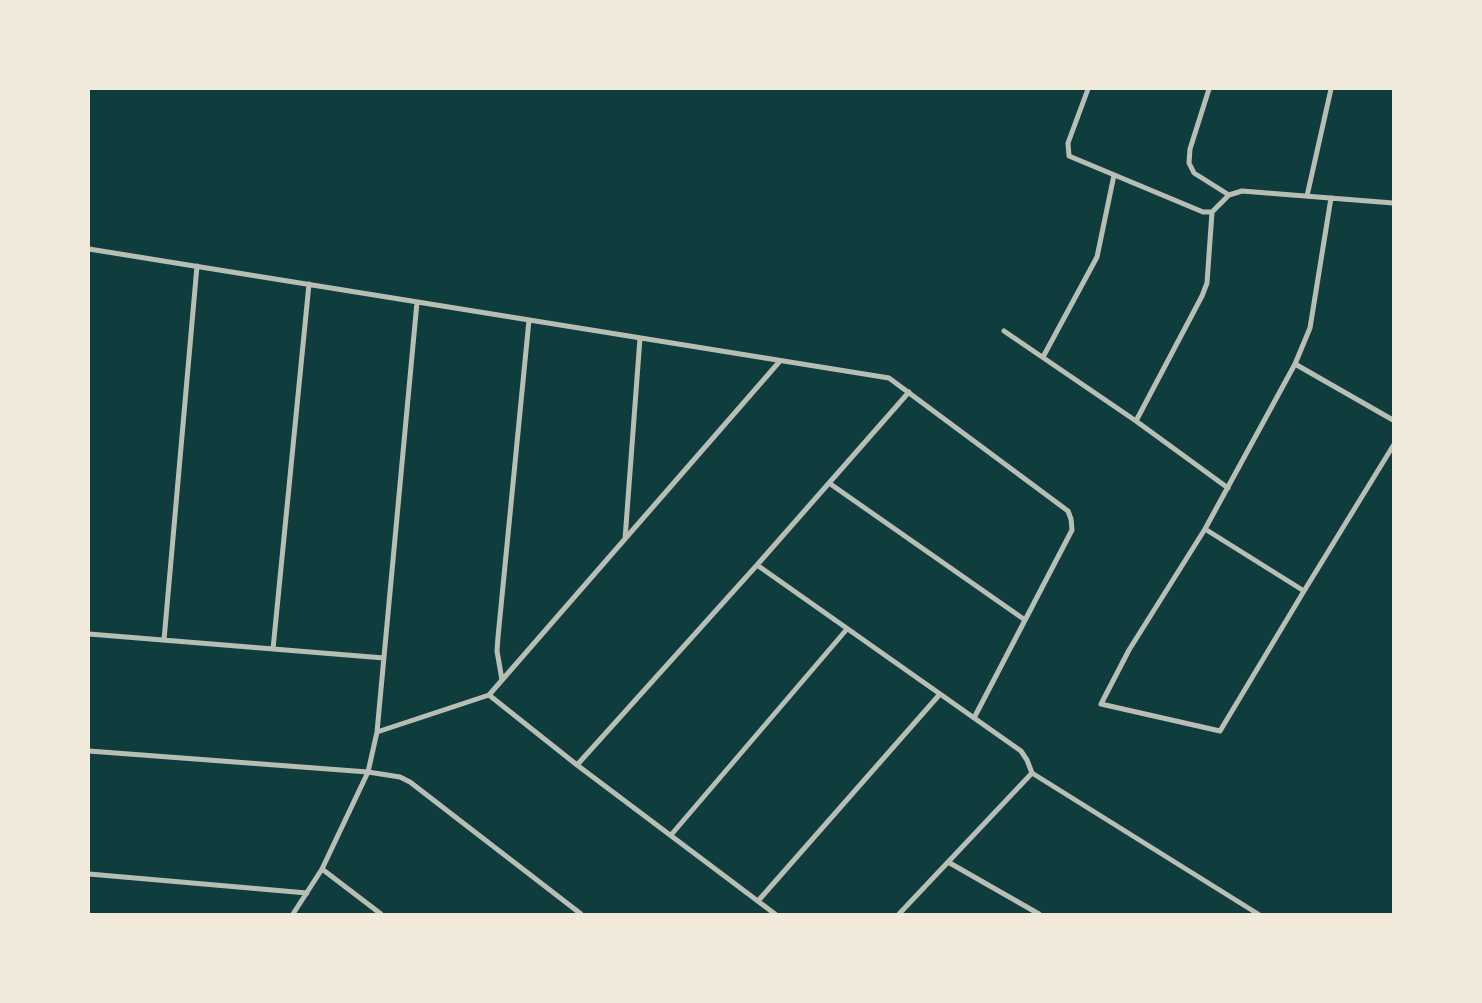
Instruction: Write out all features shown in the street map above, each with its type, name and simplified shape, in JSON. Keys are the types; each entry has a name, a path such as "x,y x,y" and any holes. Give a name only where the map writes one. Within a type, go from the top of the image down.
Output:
{"street":[{"path":"1088,89 1068,143 1069,156 1203,212 1212,212"},
{"path":"1209,89 1190,149 1188,163 1194,173 1229,195"},
{"path":"1307,196 1331,89"},
{"path":"1043,357 1097,257 1114,175"},
{"path":"1136,421 1202,296 1207,283 1212,212 1229,195 1242,191 1393,204"},
{"path":"1332,198 1310,328 1296,364 1205,529 1129,650 1101,704 1220,731 1393,446"},
{"path":"89,249 889,378 1068,511 1071,519 1072,530 974,718"},
{"path":"164,640 198,266"},
{"path":"273,649 309,284"},
{"path":"293,914 322,869 368,772 377,732 417,302"},
{"path":"502,680 497,651 498,637 529,320"},
{"path":"1004,330 1136,421 1228,488"},
{"path":"624,539 640,338"},
{"path":"377,732 489,695 780,361"},
{"path":"1296,364 1393,420"},
{"path":"577,765 909,392"},
{"path":"829,482 1025,620"},
{"path":"1205,529 1304,591"},
{"path":"757,565 1021,751 1032,773 1258,914"},
{"path":"670,835 847,629"},
{"path":"89,634 384,658"},
{"path":"758,901 940,694"},
{"path":"489,695 577,765 775,914"},
{"path":"89,751 368,772 400,777 410,782 581,914"},
{"path":"899,914 1032,773"},
{"path":"948,862 1039,914"},
{"path":"322,869 381,914"},
{"path":"89,874 306,893"}]}
